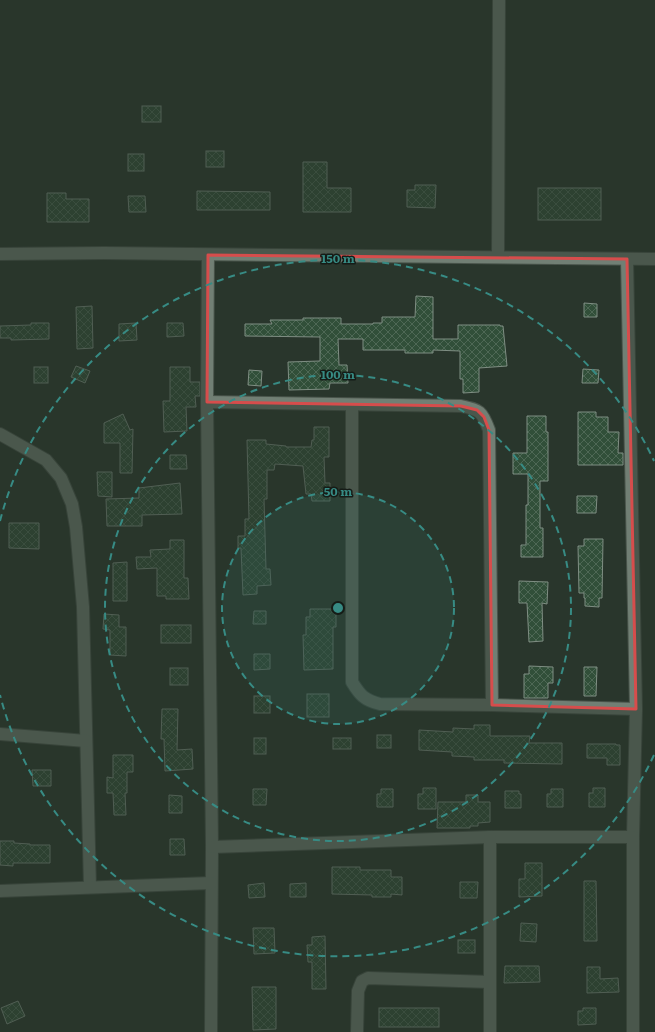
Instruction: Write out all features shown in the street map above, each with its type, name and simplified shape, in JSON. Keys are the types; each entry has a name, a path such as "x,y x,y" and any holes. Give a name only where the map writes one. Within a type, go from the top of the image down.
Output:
{"street":[{"path":"498,257 499,0"},
{"path":"0,254 104,253 655,259"},
{"path":"208,255 207,402 212,847 211,1032"},
{"path":"627,259 636,709 633,837 633,1032"},
{"path":"207,402 461,406 477,410 484,417 489,430 492,705"},
{"path":"352,405 352,682 358,693 368,702 380,704 636,709"},
{"path":"0,434 46,460 61,478 72,504 76,526 83,607 90,887"},
{"path":"0,734 86,741"},
{"path":"212,847 490,836 633,837"},
{"path":"490,836 490,1032"},
{"path":"0,891 211,884"},
{"path":"357,1032 358,991 362,981 368,978 490,982"}],"highlighted area":[{"path":"208,255 627,259 636,709 492,705 489,430 484,417 477,410 461,406 207,402"}],"building":[{"path":"142,106 161,106 161,122 142,122"},
{"path":"206,151 224,151 224,167 206,167"},
{"path":"128,154 144,154 144,171 128,171"},
{"path":"303,162 327,162 327,188 351,188 351,212 303,212"},
{"path":"415,185 436,185 435,208 407,207 407,190 415,190"},
{"path":"538,188 601,188 601,220 538,220"},
{"path":"197,191 270,192 270,210 197,210"},
{"path":"47,193 66,193 66,199 89,199 89,222 47,222"},
{"path":"128,196 145,196 146,212 129,212"},
{"path":"416,296 433,297 433,339 458,339 458,325 503,326 507,366 479,368 479,392 463,393 463,379 460,379 460,351 433,350 433,353 405,353 405,350 363,350 363,339 338,339 339,365 347,365 348,383 330,383 329,389 289,390 288,362 320,361 320,337 245,336 245,324 272,324 270,320 341,318 341,324 373,324 382,323 382,317 415,317"},
{"path":"584,303 597,304 597,317 584,317"},
{"path":"92,306 93,348 77,349 76,307"},
{"path":"31,323 49,323 49,339 11,340 11,338 0,338 0,326 31,325"},
{"path":"136,323 137,340 119,341 119,324"},
{"path":"167,323 183,323 184,336 167,337"},
{"path":"76,366 90,371 85,383 71,377"},
{"path":"34,367 48,367 48,383 34,383"},
{"path":"170,367 190,367 190,382 200,382 200,396 195,396 196,407 186,407 187,431 164,432 163,401 170,401"},
{"path":"583,369 599,370 598,383 582,383"},
{"path":"249,370 262,371 261,386 248,385"},
{"path":"578,412 596,412 596,417 608,417 608,432 619,432 618,453 623,453 623,465 578,465"},
{"path":"123,414 130,430 133,429 132,473 120,473 120,443 104,443 104,423"},
{"path":"527,416 546,416 546,432 548,432 548,481 540,481 540,528 543,528 543,557 521,557 521,545 526,545 528,474 513,474 513,453 527,453"},
{"path":"314,427 329,427 329,457 324,457 325,483 330,483 330,501 312,501 311,494 306,494 303,466 275,464 274,470 267,470 267,499 264,499 266,569 270,569 271,585 257,586 257,594 243,595 241,548 238,548 238,536 245,536 245,519 249,519 247,440 266,440 266,444 286,447 311,447 312,440 314,440"},
{"path":"170,455 186,455 187,469 170,469"},
{"path":"97,472 112,472 112,497 98,496"},
{"path":"180,483 182,514 142,515 142,526 107,526 106,499 139,498 139,488"},
{"path":"577,496 597,496 596,513 577,513"},
{"path":"9,523 39,523 39,549 9,548"},
{"path":"584,539 603,539 602,598 599,598 599,607 585,606 584,593 579,593 578,546 584,546"},
{"path":"170,540 184,540 184,578 188,578 189,599 166,599 166,596 157,596 157,568 137,569 136,557 151,557 150,550 170,549"},
{"path":"127,562 127,601 113,601 113,563"},
{"path":"519,581 548,582 547,604 542,603 543,641 529,642 527,603 519,603"},
{"path":"310,609 336,609 336,627 333,627 333,669 304,670 303,635 306,635 306,617 310,617"},
{"path":"254,611 266,611 266,624 253,624"},
{"path":"104,614 119,615 119,627 126,627 126,656 110,655 110,630 103,629"},
{"path":"161,625 191,625 191,643 161,643"},
{"path":"254,654 270,654 270,669 254,670"},
{"path":"529,666 553,667 553,683 548,683 548,698 524,698 524,674 529,674"},
{"path":"584,667 597,667 596,696 584,696"},
{"path":"170,668 188,668 188,685 170,685"},
{"path":"307,694 329,694 329,717 307,717"},
{"path":"254,696 270,696 270,713 254,713"},
{"path":"162,709 178,709 177,750 192,749 193,769 165,771 164,739 161,739"},
{"path":"474,725 490,725 490,736 530,736 529,743 562,743 562,764 504,763 504,760 474,760 474,757 452,756 452,752 419,750 419,730 453,732 453,728 474,729"},
{"path":"377,735 391,735 391,748 377,748"},
{"path":"254,738 266,738 266,754 254,754"},
{"path":"333,738 351,738 351,749 333,749"},
{"path":"587,744 620,745 620,765 607,765 607,758 587,758"},
{"path":"113,755 133,755 133,772 127,772 127,793 125,793 126,815 114,815 113,793 107,793 107,777 113,778"},
{"path":"32,770 51,770 51,786 33,786"},
{"path":"423,788 436,788 436,809 418,809 418,794 423,794"},
{"path":"593,788 605,788 605,807 589,807 589,793 593,793"},
{"path":"253,789 267,789 266,805 253,805"},
{"path":"381,789 393,789 393,807 377,807 377,794 381,794"},
{"path":"551,789 563,789 563,807 547,807 547,794 551,794"},
{"path":"505,791 519,791 519,794 521,794 521,808 505,808"},
{"path":"169,795 182,796 182,813 169,813"},
{"path":"466,795 478,795 478,802 490,802 490,822 478,823 478,826 470,826 470,828 437,828 438,802 466,802"},
{"path":"170,839 184,839 185,855 170,855"},
{"path":"0,841 14,841 14,843 30,845 50,845 50,863 13,863 13,866 0,865"},
{"path":"525,863 542,863 542,896 519,897 519,879 525,879"},
{"path":"332,867 360,867 360,870 391,870 391,877 402,877 402,895 391,894 391,897 372,897 372,895 332,894"},
{"path":"584,881 596,881 597,941 584,941"},
{"path":"460,882 478,882 477,898 460,898"},
{"path":"264,883 265,897 249,898 248,885"},
{"path":"306,883 306,897 290,897 290,884"},
{"path":"521,923 537,924 536,942 520,941"},
{"path":"253,928 274,928 275,953 254,954"},
{"path":"325,936 326,989 312,989 312,962 308,962 307,945 312,945 312,937"},
{"path":"458,940 475,940 475,953 458,953"},
{"path":"505,966 539,966 540,982 504,983"},
{"path":"587,967 600,967 600,979 618,978 619,992 587,993"},
{"path":"252,987 276,987 276,1029 253,1030"},
{"path":"18,1001 25,1016 7,1024 1,1008"},
{"path":"379,1008 439,1008 439,1027 379,1027"},
{"path":"583,1008 596,1008 596,1024 578,1025 578,1011 583,1011"}]}
